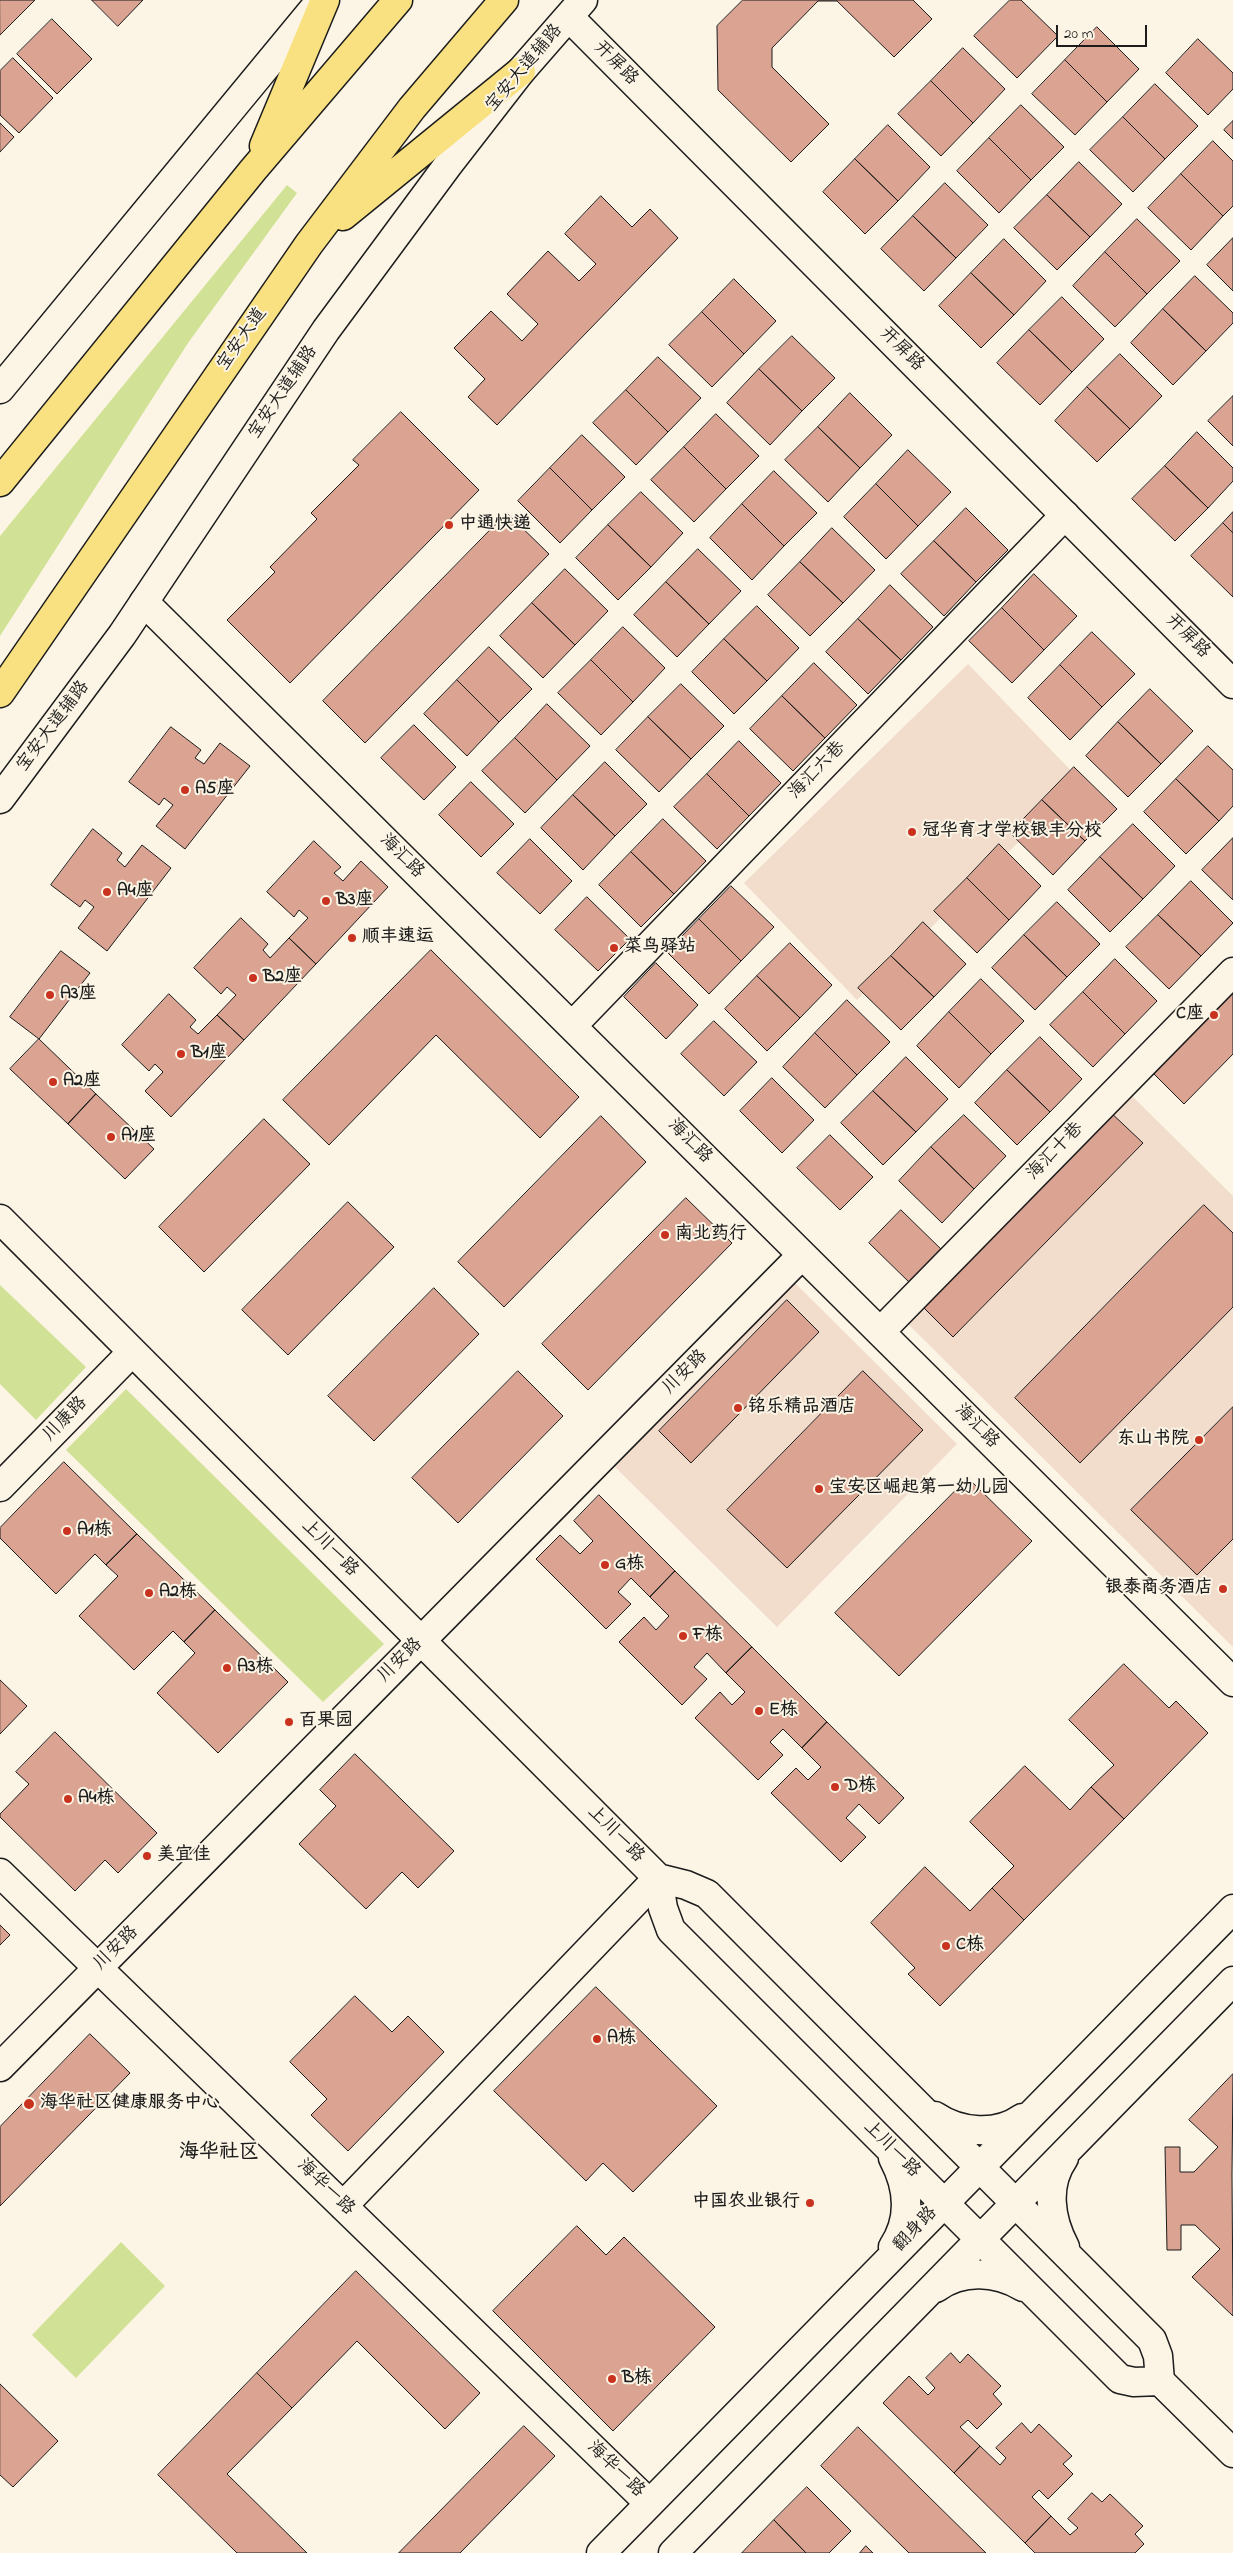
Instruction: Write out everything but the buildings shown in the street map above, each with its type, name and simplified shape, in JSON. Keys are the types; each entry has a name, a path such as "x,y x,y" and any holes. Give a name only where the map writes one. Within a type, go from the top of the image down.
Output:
{"main road":[{"path":"254,170 325,0"},
{"path":"0,482 254,170 398,0"},
{"name":"宝安大道","path":"0,693 309,244 412,108 504,0"},
{"path":"309,244 521,71"}],"street":[{"path":"0,389 321,0"},
{"name":"宝安大道辅路","path":"0,799 144,602 326,330 448,165 521,71 576,8"},
{"name":"开屏路","path":"576,8 1065,515 1233,684"},
{"path":"0,358 48,331"},
{"name":"海汇六巷","path":"572,1026 1065,515"},
{"name":"海汇路","path":"144,602 1233,1682"},
{"name":"海汇十巷","path":"880,1332 1233,972"},
{"name":"上川一路","path":"0,1219 658,1878 686,1885 707,1894 980,2166 1152,2340 1158,2356 1160,2380 1134,2382 1120,2379 1033,2293 671,1930 663,1908 658,1878"},
{"name":"川安路","path":"0,2068 802,1255"},
{"name":"川康路","path":"0,1487 132,1352"},
{"name":"海华一路","path":"0,1872 649,2503"},
{"path":"343,2206 658,1878"},
{"name":"翻身路","path":"601,2553 1233,1909"},
{"path":"673,2553 979,2238 1233,1981"},
{"path":"918,2105 939,2119 964,2129 990,2130 1016,2122 1040,2106"},
{"path":"1072,2259 1058,2235 1051,2209 1052,2185 1061,2162 1076,2140"},
{"path":"876,2272 895,2243 906,2221 907,2196 900,2171 886,2146"},
{"path":"919,2300 943,2283 965,2274 997,2277 1013,2281 1033,2293"},
{"path":"1160,2380 1233,2453"}],"shaded area":[{"name":"冠华育才学校银丰分校","path":"968,664 1081,781 857,1000 744,883"},
{"path":"1122,1086 1233,1196 1233,1647 899,1315"},
{"path":"794,1282 957,1444 777,1627 614,1466"}],"green space":[{"path":"287,185 297,193 188,343 0,636 0,536"},
{"path":"0,1285 86,1367 36,1420 0,1384"},
{"path":"126,1389 384,1644 323,1702 66,1450"},
{"path":"121,2242 165,2286 76,2378 32,2335"}],"place":[{"name":"中通快递","path":"449,525"},
{"name":"A5座","path":"185,790"},
{"name":"冠华育才学校银丰分校","path":"912,832"},
{"name":"A4座","path":"107,892"},
{"name":"B3座","path":"326,901"},
{"name":"顺丰速运","path":"352,938"},
{"name":"菜鸟驿站","path":"614,948"},
{"name":"B2座","path":"253,978"},
{"name":"A3座","path":"50,995"},
{"name":"C座","path":"1214,1015"},
{"name":"B1座","path":"181,1054"},
{"name":"A2座","path":"53,1082"},
{"name":"A1座","path":"111,1137"},
{"name":"南北药行","path":"665,1235"},
{"name":"铭乐精品酒店","path":"738,1408"},
{"name":"东山书院","path":"1199,1440"},
{"name":"宝安区崛起第一幼儿园","path":"819,1489"},
{"name":"A1栋","path":"67,1531"},
{"name":"G栋","path":"605,1565"},
{"name":"银泰商务酒店","path":"1223,1589"},
{"name":"A2栋","path":"149,1593"},
{"name":"F栋","path":"683,1636"},
{"name":"A3栋","path":"227,1668"},
{"name":"E栋","path":"759,1711"},
{"name":"百果园","path":"289,1722"},
{"name":"D栋","path":"835,1787"},
{"name":"A4栋","path":"68,1799"},
{"name":"美宜佳","path":"147,1856"},
{"name":"C栋","path":"946,1946"},
{"name":"A栋","path":"597,2039"},
{"name":"海华社区健康服务中心","path":"29,2104"},
{"name":"中国农业银行","path":"810,2203"},
{"name":"B栋","path":"612,2379"}],"district":[{"name":"海华社区","path":"219,2154"}]}
